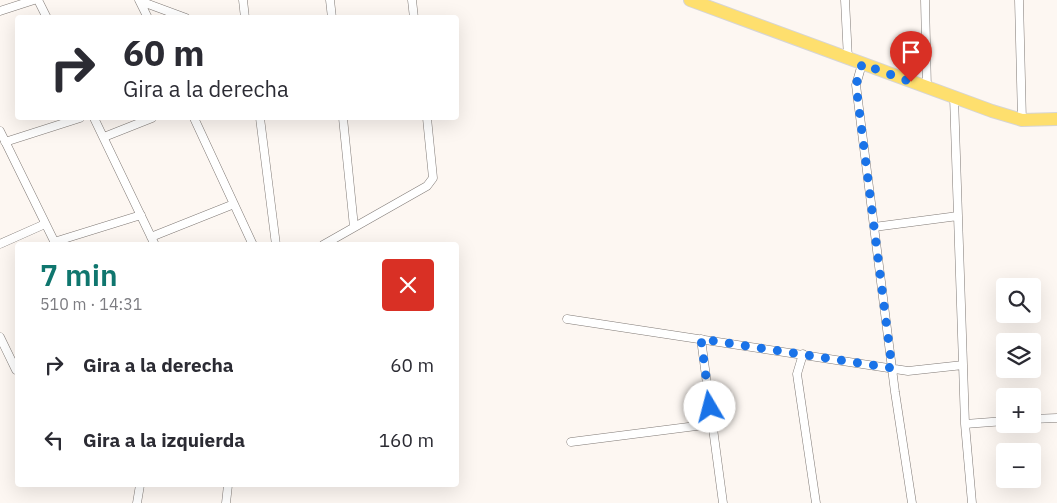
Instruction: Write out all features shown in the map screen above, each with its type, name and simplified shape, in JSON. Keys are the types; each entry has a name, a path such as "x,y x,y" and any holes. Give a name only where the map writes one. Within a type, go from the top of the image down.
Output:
{"main road":[{"path":"690,0 927,88 1022,120 1057,120"}],"street":[{"path":"0,11 34,0"},
{"path":"38,0 46,15"},
{"path":"243,0 245,15"},
{"path":"330,0 332,15"},
{"path":"412,0 414,15"},
{"path":"845,0 848,58"},
{"path":"925,0 927,88"},
{"path":"1019,0 1022,120"},
{"path":"140,1 147,15"},
{"path":"140,1 178,15"},
{"path":"862,64 856,85 892,368 912,503"},
{"path":"954,97 965,424 972,503"},
{"path":"5,142 74,120"},
{"path":"95,120 153,241 234,204"},
{"path":"104,137 147,120"},
{"path":"195,120 252,242"},
{"path":"260,120 276,242"},
{"path":"343,120 354,227"},
{"path":"328,242 427,186 433,178 427,120"},
{"path":"0,133 54,242"},
{"path":"61,242 141,214"},
{"path":"874,227 958,216"},
{"path":"0,244 45,224"},
{"path":"567,319 908,371 963,365"},
{"path":"0,337 15,368"},
{"path":"701,339 723,503"},
{"path":"804,354 797,374 816,503"},
{"path":"1041,419 1057,418"},
{"path":"965,424 996,422"},
{"path":"571,442 712,424"},
{"path":"138,503 140,487"},
{"path":"226,503 228,487"}],"route":[{"path":"710,407 701,339 892,368 856,85 862,64 911,82"}]}
